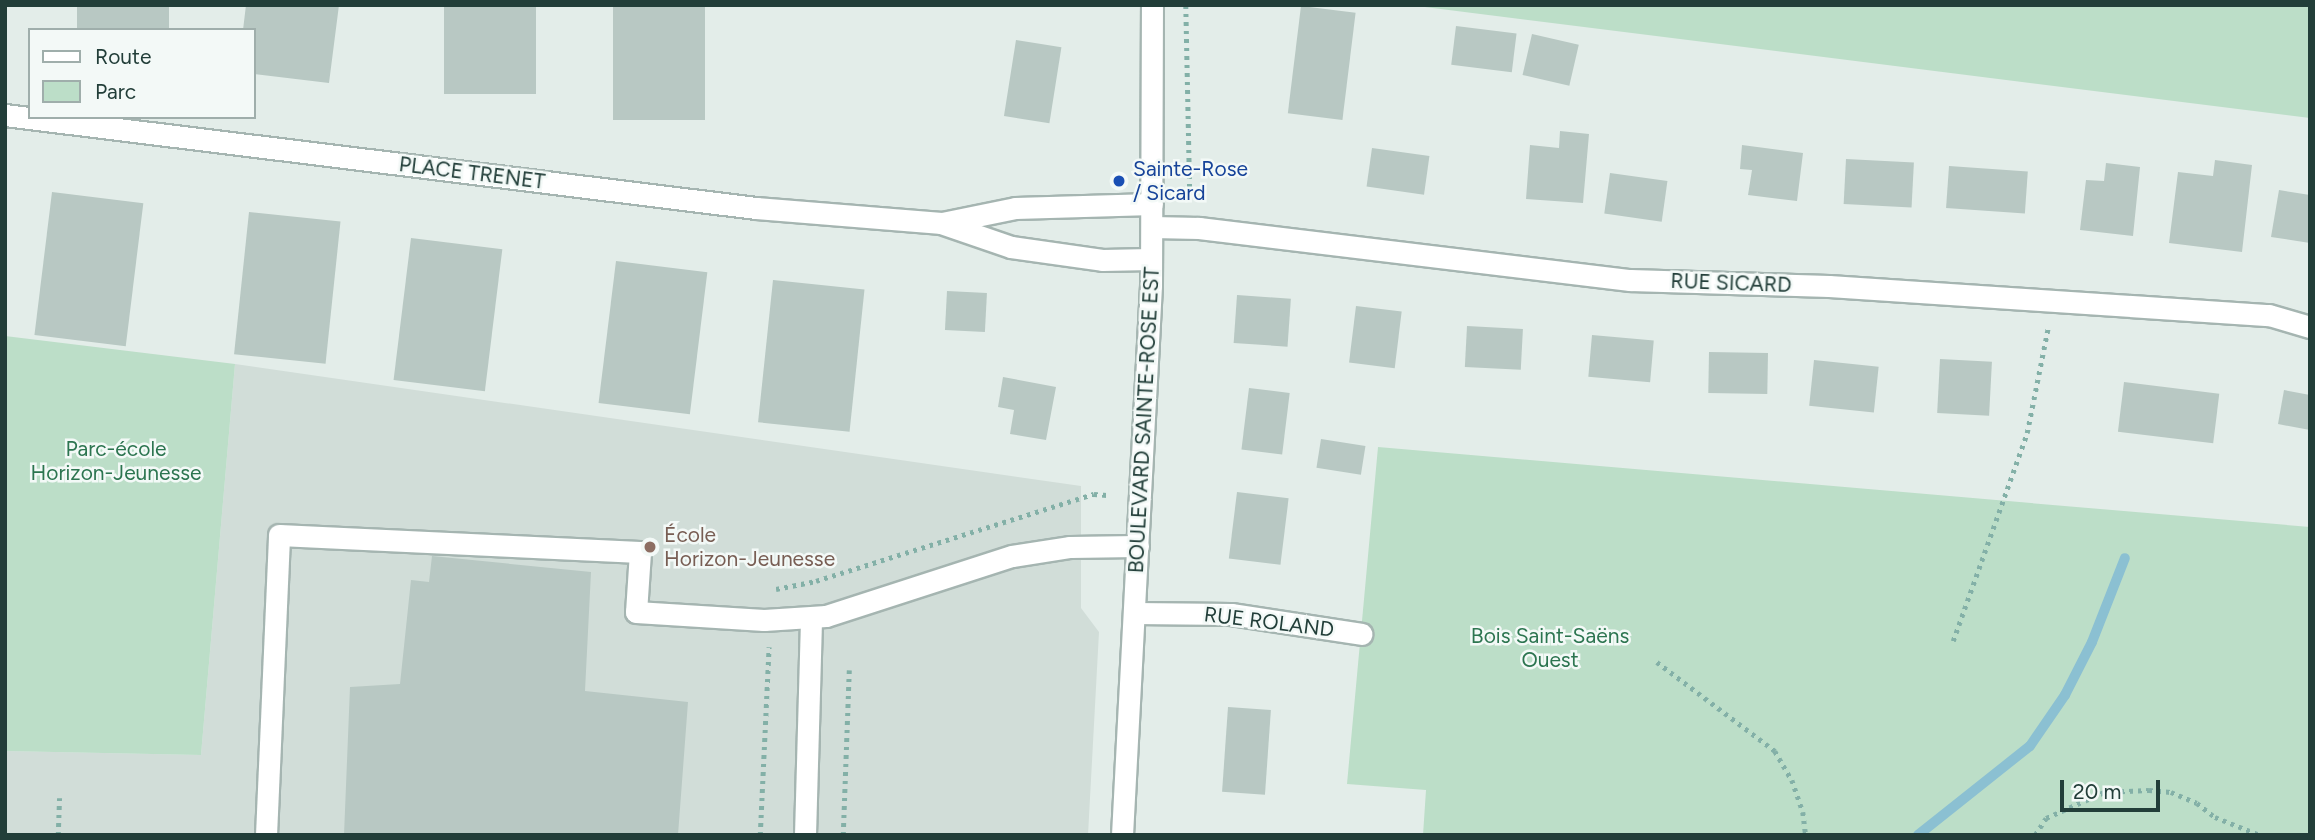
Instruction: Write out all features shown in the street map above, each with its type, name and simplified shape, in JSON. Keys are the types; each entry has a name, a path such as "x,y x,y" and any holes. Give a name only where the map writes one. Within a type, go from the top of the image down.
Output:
{"street":[{"name":"BOULEVARD SAINTE-ROSE EST","path":"1122,835 1151,259 1152,5"},
{"name":"PLACE TRENET","path":"5,115 28,118"},
{"name":"PLACE TRENET","path":"37,119 743,207 941,223 1011,247 1102,260 1151,259"},
{"name":"PLACE TRENET","path":"941,223 1015,208 1152,204"},
{"name":"RUE SICARD","path":"1152,227 1199,228 1630,280 1829,286 2052,300 2269,315 2310,327"},
{"path":"266,835 279,535 640,552 636,611 764,620 811,619 1012,556 1070,547 1138,546"},
{"name":"RUE ROLAND","path":"1135,613 1231,614 1361,634"},
{"path":"805,835 811,619"}],"path":[{"path":"1186,5 1190,195"},
{"path":"1953,641 2026,433 2052,300"},
{"path":"771,589 816,581 1094,494 1107,495"},
{"path":"760,835 769,645"},
{"path":"1657,662 1775,751 1792,780 1803,812 1806,835"},
{"path":"843,835 849,670"},
{"path":"2035,835 2046,818 2104,792 2149,790 2179,795 2197,803 2215,817 2260,835"},
{"path":"58,835 59,798"}],"shaded area":[{"name":"École Horizon-Jeunesse","path":"235,364 1081,486 1081,608 1099,632 1088,835 5,835 5,751 201,755"}],"green space":[{"path":"1409,5 2310,5 2310,118"},
{"name":"Parc-école Horizon-Jeunesse","path":"5,336 235,364 201,755 5,751"},
{"name":"Bois Saint-Saëns Ouest","path":"1378,447 2310,527 2310,835 1423,835 1426,790 1347,784"}],"building":[{"path":"77,5 169,5 169,28 77,28"},
{"path":"246,5 339,5 329,83 256,74 256,28 243,28"},
{"path":"444,5 536,5 536,94 444,94"},
{"path":"613,5 705,5 705,120 613,120"},
{"path":"1301,6 1356,13 1342,120 1288,113"},
{"path":"1456,26 1517,33 1512,72 1451,65"},
{"path":"1532,34 1579,45 1569,86 1523,75"},
{"path":"1016,40 1061,47 1049,123 1004,116"},
{"path":"1560,131 1589,134 1583,203 1526,199 1530,145 1559,148"},
{"path":"1742,145 1803,153 1797,201 1748,195 1752,170 1740,169"},
{"path":"1372,148 1429,156 1424,195 1367,187"},
{"path":"1846,159 1914,163 1912,207 1844,204"},
{"path":"2215,160 2252,165 2242,252 2169,243 2178,172 2213,176"},
{"path":"2106,163 2140,167 2133,236 2080,230 2086,180 2104,181"},
{"path":"1949,166 2028,172 2025,213 1946,208"},
{"path":"1610,173 1667,181 1662,222 1604,214"},
{"path":"2279,190 2310,195 2310,243 2271,237"},
{"path":"52,192 143,203 126,346 34,335"},
{"path":"249,212 340,222 326,364 234,354"},
{"path":"411,238 502,249 485,391 394,380"},
{"path":"616,261 707,272 690,414 599,403"},
{"path":"773,280 864,290 850,432 758,422"},
{"path":"947,291 987,293 985,332 945,330"},
{"path":"1237,295 1291,299 1288,347 1234,343"},
{"path":"1356,306 1402,312 1395,368 1349,363"},
{"path":"1467,326 1523,329 1521,370 1465,367"},
{"path":"1592,335 1654,340 1650,382 1588,377"},
{"path":"1709,352 1768,353 1767,394 1708,393"},
{"path":"1940,359 1992,362 1989,416 1937,413"},
{"path":"1814,360 1879,367 1874,413 1809,406"},
{"path":"1003,377 1056,387 1046,440 1010,434 1014,410 998,407"},
{"path":"2124,382 2219,394 2213,443 2118,432"},
{"path":"1249,388 1290,393 1282,455 1241,450"},
{"path":"2284,390 2310,395 2310,430 2278,424"},
{"path":"1321,439 1365,446 1361,475 1316,468"},
{"path":"1237,492 1289,498 1280,565 1229,559"},
{"path":"432,556 591,572 585,691 688,702 678,835 344,835 350,687 400,684 411,580 429,582"},
{"path":"1228,707 1271,710 1265,795 1222,792"}],"waterway":[{"path":"1918,835 2030,746 2065,695 2092,642 2125,558"}],"place":[{"name":"Sainte-Rose / Sicard","path":"1119,181"},
{"name":"École Horizon-Jeunesse","path":"650,547"}]}
